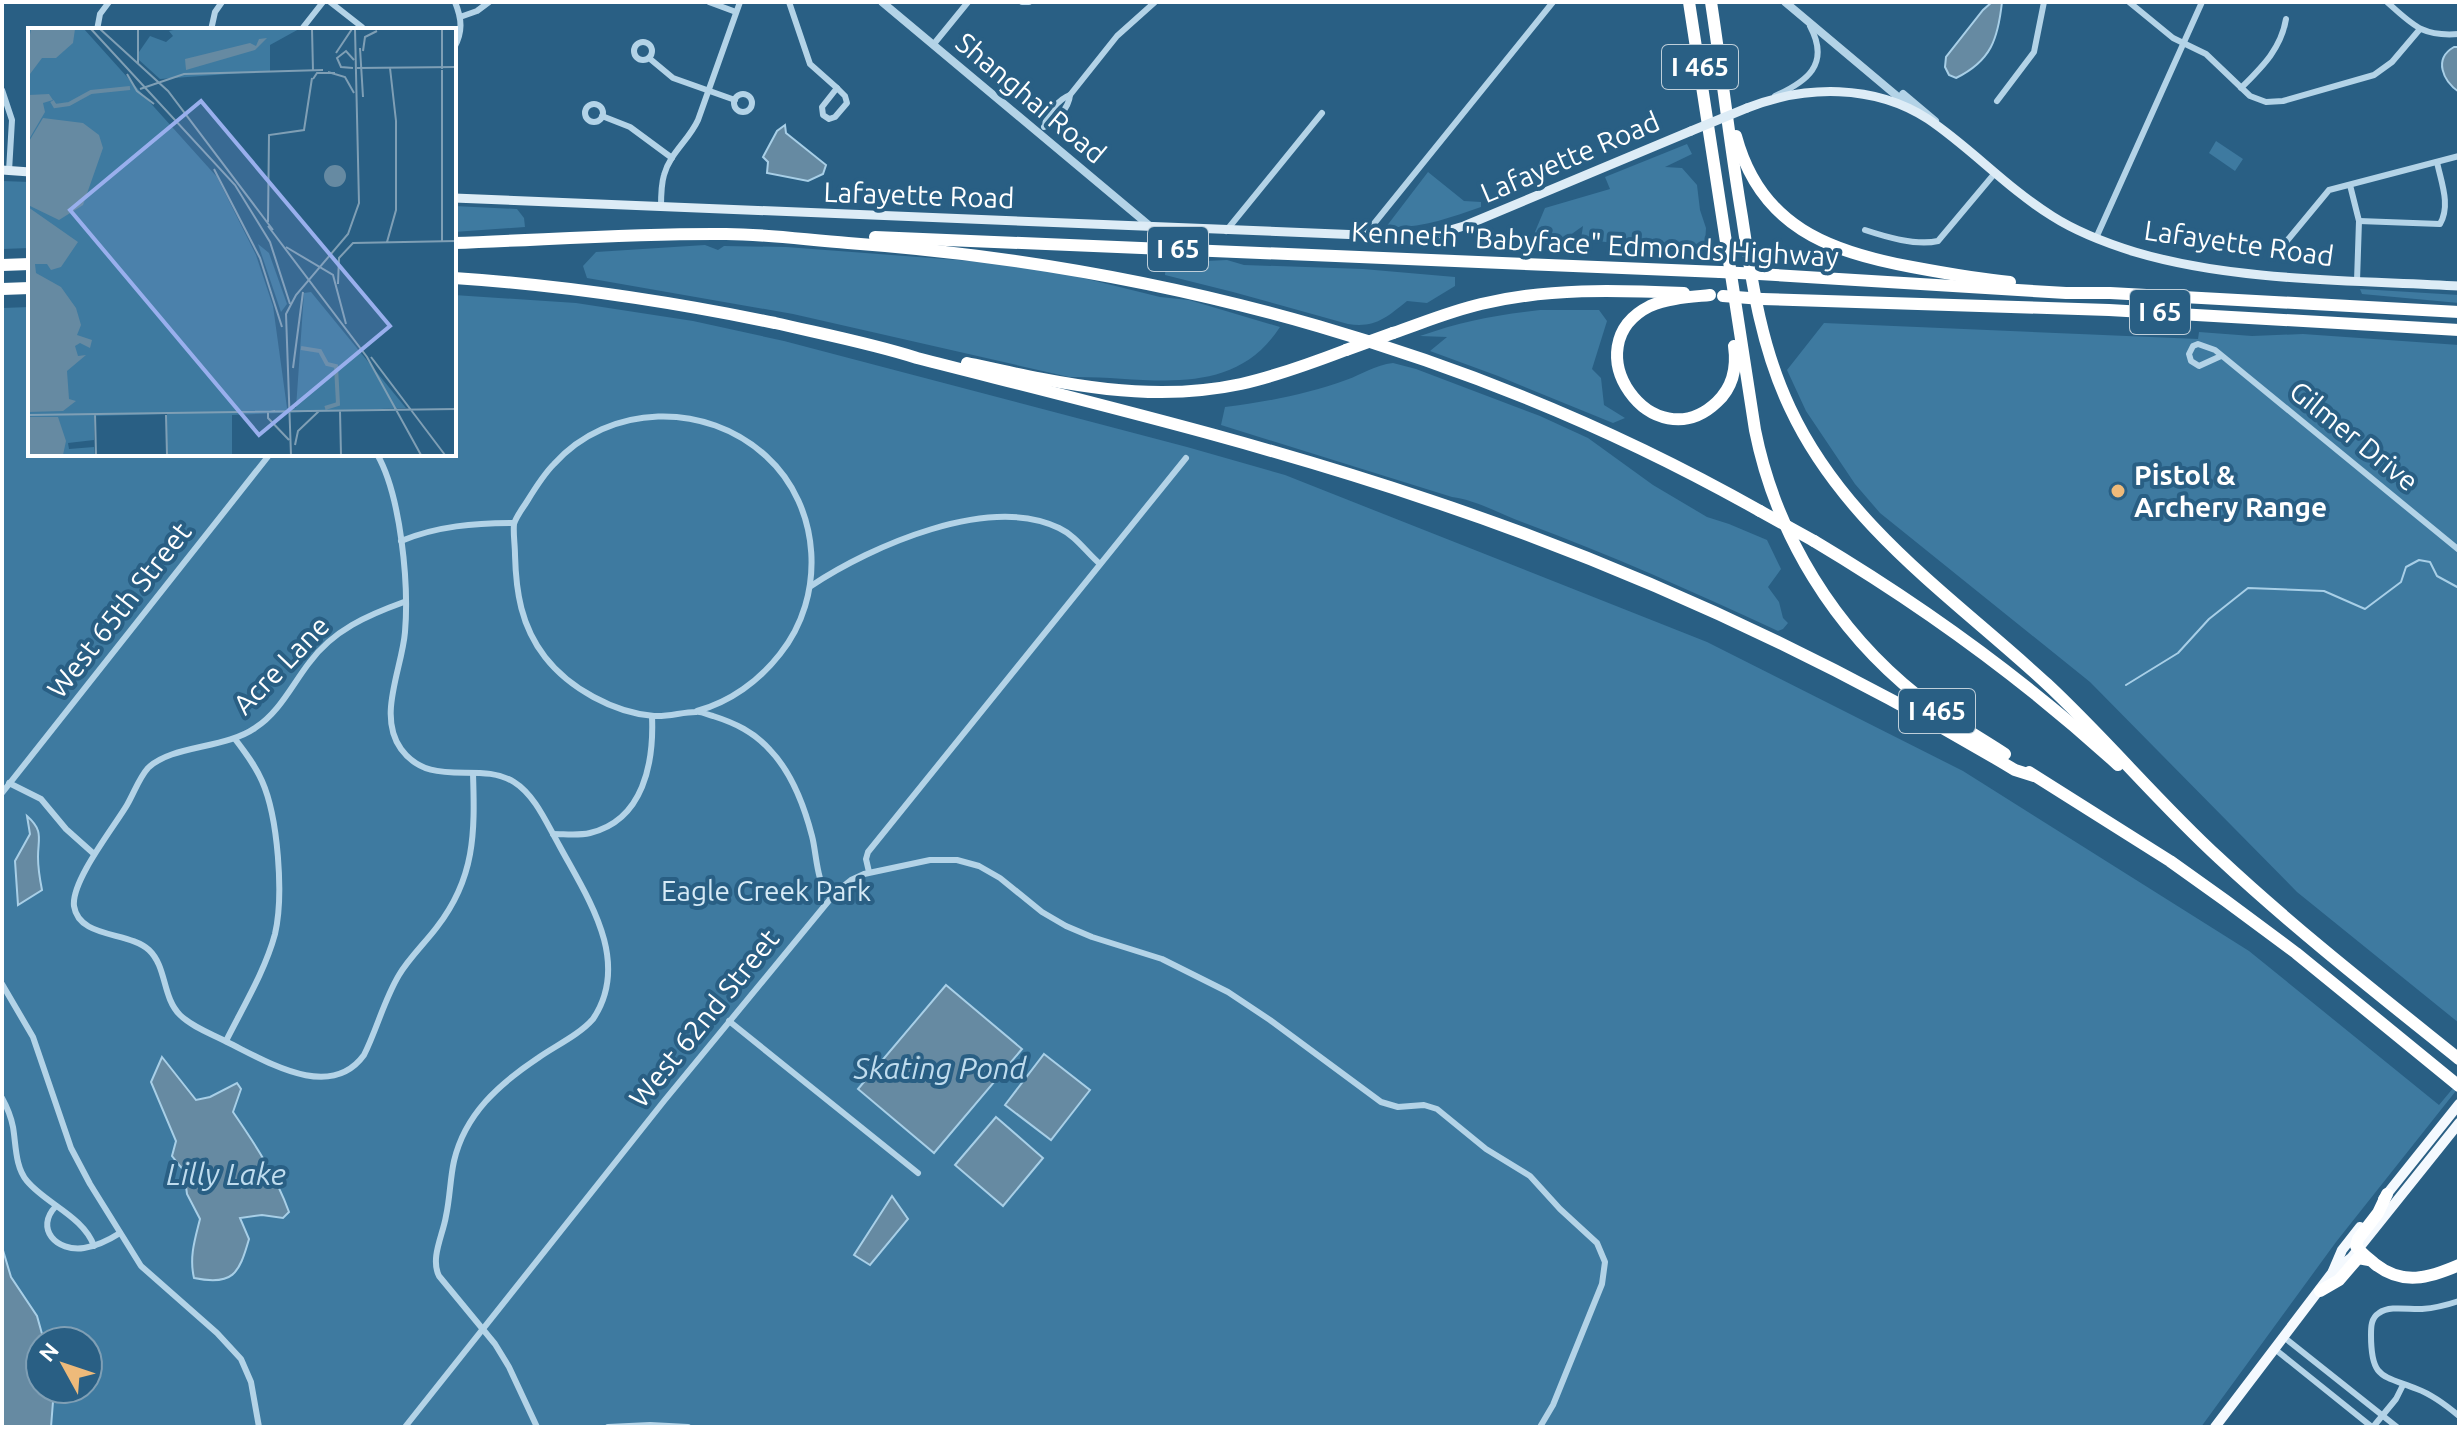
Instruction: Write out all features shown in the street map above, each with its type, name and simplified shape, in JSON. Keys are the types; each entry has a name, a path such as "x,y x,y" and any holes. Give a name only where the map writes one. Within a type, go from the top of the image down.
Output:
{"highway":[{"name":"I 465","path":"1689,2 1755,430 1771,491 1792,541 1826,598 1852,633 1882,665 1947,718 2170,861 2296,953 2459,1086"},
{"name":"I 465","path":"1711,2 1739,202 1761,328 1781,388 1809,446 1846,499 1881,537 2050,687 2195,834 2296,925 2459,1059"},
{"path":"1724,86 1741,152 1757,183 1785,217 1818,240 1874,260 1933,271 2110,293"},
{"path":"1710,132 1714,194 1735,349 1734,372 1723,396 1702,413 1676,418 1651,412 1632,398 1620,377 1617,359 1624,332 1635,317 1651,306 1716,295"},
{"path":"729,234 907,247 1029,262 1177,289 1281,315 1403,352 1535,402 1655,456 1760,511 1909,600 2024,683 2195,834"},
{"name":"Kenneth \"Babyface\" Edmonds Highway","path":"729,234 928,238 1720,272 2459,312"},
{"name":"I 65","path":"456,243 729,234"},
{"path":"2,259 28,262"},
{"path":"2,265 28,262"},
{"name":"I 65","path":"456,278 646,298 882,347"},
{"path":"2,289 28,288"},
{"name":"Kenneth \"Babyface\" Edmonds Highway","path":"882,347 1078,386 1140,392 1194,391 1275,376 1479,304 1544,293 1598,290 1762,299 2124,311 2459,330"},
{"path":"882,347 1328,467 1514,530 1735,622 1875,691 2015,770 2034,776"},
{"path":"2387,1194 2378,1213 2358,1239 2358,1249 2369,1260 2393,1275 2414,1279 2431,1277 2459,1265"},
{"path":"2320,1291 2339,1280 2358,1258 2369,1260"}],"main road":[{"name":"Lafayette Road","path":"456,198 1415,237 1461,227 1759,103 1809,92 1848,92 1891,102 1925,118 2050,215 2096,238 2164,260 2249,272 2459,286"},
{"path":"6,170 28,172"},
{"path":"2215,1427 2320,1291 2342,1250 2457,1107"},
{"path":"2332,1273 2358,1249 2459,1123"}],"street":[{"path":"97,28 100,14 109,2"},
{"path":"211,28 215,12 222,2"},
{"path":"303,28 323,2"},
{"path":"330,2 362,27"},
{"path":"455,2 461,29 456,43"},
{"path":"460,17 477,11 489,2"},
{"path":"709,2 736,12"},
{"path":"661,207 662,182 672,158 696,125 740,2"},
{"path":"789,2 810,64 816,72 837,88 845,96 847,103 835,117 829,119 822,114 822,107 837,88"},
{"name":"Shanghai Road","path":"882,2 1042,130 1153,228"},
{"path":"933,45 968,2"},
{"path":"1022,2 1029,2"},
{"path":"1042,130 1051,125 1069,103 1070,95 1117,36 1155,2"},
{"path":"1364,236 1553,2"},
{"path":"1785,2 1925,118"},
{"path":"1997,101 2034,52 2044,2"},
{"path":"2129,2 2170,35 2206,54 2258,100 2274,102 2366,79 2392,62 2420,29"},
{"path":"2096,238 2202,2"},
{"path":"2387,2 2420,29 2438,35 2459,34"},
{"path":"2241,88 2275,52 2286,19"},
{"path":"1759,103 1801,83 1813,69 1816,42 1806,20"},
{"path":"649,58 673,78 735,100"},
{"path":"1872,73 1929,114 1946,134"},
{"path":"2,90 12,120 6,170"},
{"path":"1226,231 1322,113"},
{"path":"602,116 630,127 672,158"},
{"path":"2281,248 2326,192 2459,156"},
{"path":"2359,221 2441,223 2445,198 2437,162"},
{"path":"1865,230 1929,243 1938,241 1995,173"},
{"path":"2350,185 2359,221 2357,281"},
{"path":"2204,345 2221,356 2199,366 2191,361 2189,352 2193,346 2204,345"},
{"name":"Gilmer Drive","path":"2221,356 2459,550"},
{"path":"638,417 685,417 706,422 765,455 778,469 799,504 807,530 812,566 807,605 799,626 774,662 735,695 697,711 674,716 626,711 601,700 566,678 544,656 527,627 519,603 514,523 546,473 585,438 638,417"},
{"name":"West 65th Street","path":"2,793 268,456"},
{"path":"378,456 392,491 401,541 404,642 391,711 393,733 402,750 421,766 440,772 498,776 519,785 553,834 600,923 607,953 607,986 601,1005 589,1024 521,1069 492,1093 467,1126 458,1147 446,1221 435,1257 439,1276 484,1329 509,1367 537,1427"},
{"path":"1186,458 868,852 869,872 932,859 957,860 979,866 1000,878 1044,914 1066,926 1157,957 1213,983 1379,1100 1392,1106 1424,1105 1437,1109 1486,1149 1530,1176 1560,1209 1592,1236 1605,1262 1602,1284 1553,1405 1540,1427"},
{"path":"811,586 858,559 900,540 948,524 979,519 1014,518 1053,526 1070,535 1100,564"},
{"path":"401,541 427,530 514,523"},
{"name":"Acre Lane","path":"226,1041 177,1012 157,960 134,941 93,929 77,916 74,897 94,854 117,822 142,777 156,762 171,755 235,739 255,728 269,718 309,661 342,631 368,615 404,602"},
{"path":"697,711 747,730 781,763 803,808 823,887 831,898"},
{"path":"553,834 597,831 628,811 642,789 647,774 652,716"},
{"path":"235,739 256,768 269,801 279,902 272,942 226,1041 272,1065 305,1075 337,1075 359,1062 400,972 447,914 460,889 473,847 473,774"},
{"path":"9,783 41,799 66,829 94,854"},
{"name":"West 62nd Street","path":"405,1427 831,898 847,883 869,872"},
{"path":"2,984 39,1050 74,1155 136,1259 240,1357 250,1377 259,1427"},
{"path":"729,1021 918,1173"},
{"path":"2,1098 11,1119 22,1174 30,1185 84,1229 94,1246"},
{"path":"56,1206 46,1221 47,1229 51,1236 70,1248 94,1246 120,1233"},
{"path":"2458,1412 2431,1395 2379,1374 2372,1359 2371,1326 2380,1312 2426,1309 2459,1301"},
{"path":"2285,1338 2397,1427"},
{"path":"2276,1350 2372,1427 2396,1399 2403,1385"},
{"path":"608,1427 688,1427"}],"green space":[{"path":"2216,141 2243,159 2235,171 2209,153"},
{"path":"1687,144 1692,154 1665,167 1682,168 1697,185 1706,228 1705,244 1687,252 1581,239 1583,226 1553,243 1532,239 1545,208 1610,189 1605,177"},
{"path":"1428,172 1464,201 1481,202 1481,207 1423,224 1386,227"},
{"path":"2,181 28,182 28,248 2,249"},
{"path":"456,206 517,209 524,218 525,227 456,232"},
{"path":"705,245 718,250 724,246 786,247 984,262 1071,275 1160,297 1189,300 1280,327 1260,351 1237,367 1212,376 1185,380 1069,377 793,314 587,278 583,266 596,252"},
{"path":"1227,260 1244,265 1363,269 1455,277 1455,286 1427,303 1407,301 1380,320 1357,325 1165,275 1166,263"},
{"path":"2360,289 2459,295 2459,303 2362,294"},
{"name":"Eagle Creek Park","path":"456,295 576,303 693,321 784,341 1285,475 1707,642 1963,771 2249,951 2439,1105 2459,1081 2459,1087 2336,1242 2201,1427 2,1427 2,308 28,307 28,456 456,456"},
{"path":"1540,310 1599,310 1607,321 1592,369 1601,378 1604,405 1625,418 1613,423 1430,351 1447,337 1420,336 1479,319"},
{"path":"1824,323 2198,339 2199,332 2252,336 2303,334 2459,345 2459,1023 2297,892 2090,682 1880,513 1855,484 1806,411 1787,370"},
{"path":"1393,363 1540,416 1588,438 1653,485 1707,517 1767,540 1781,569 1768,587 1788,623 1778,631 1619,560 1478,504 1221,425 1225,407 1302,393"}],"water":[{"path":"1992,2 2002,2 1991,48 1968,71 1956,78 1949,75 1945,67 1946,57"},
{"path":"2454,47 2459,47 2459,92 2445,76 2442,64"},
{"path":"785,125 786,133 826,165 823,174 808,181 767,173 768,162 763,157 777,131"},
{"path":"27,816 39,835 38,861 42,890 18,905 15,861 30,834"},
{"name":"Skating Pond","path":"946,985 1022,1049 934,1153 858,1089"},
{"path":"1044,1054 1090,1090 1051,1140 1005,1105"},
{"name":"Lilly Lake","path":"162,1057 196,1100 210,1097 237,1083 241,1089 233,1112 271,1173 289,1212 283,1218 262,1215 240,1218 249,1239 242,1261 226,1278 194,1278 192,1255 200,1219 187,1194 184,1171 172,1156 176,1141 151,1082"},
{"path":"996,1117 1043,1158 1003,1206 955,1165"},
{"path":"892,1196 908,1219 870,1265 854,1255"},
{"path":"2,1247 11,1277 37,1316 40,1325 24,1325 24,1405 53,1405 51,1427 2,1427"}],"waterway":[{"path":"2126,685 2178,653 2209,619 2248,588 2324,591 2365,609 2401,582 2406,567 2419,560 2430,562 2437,576 2459,588"}],"place":[{"name":"Pistol & Archery Range","path":"2118,491"}]}
